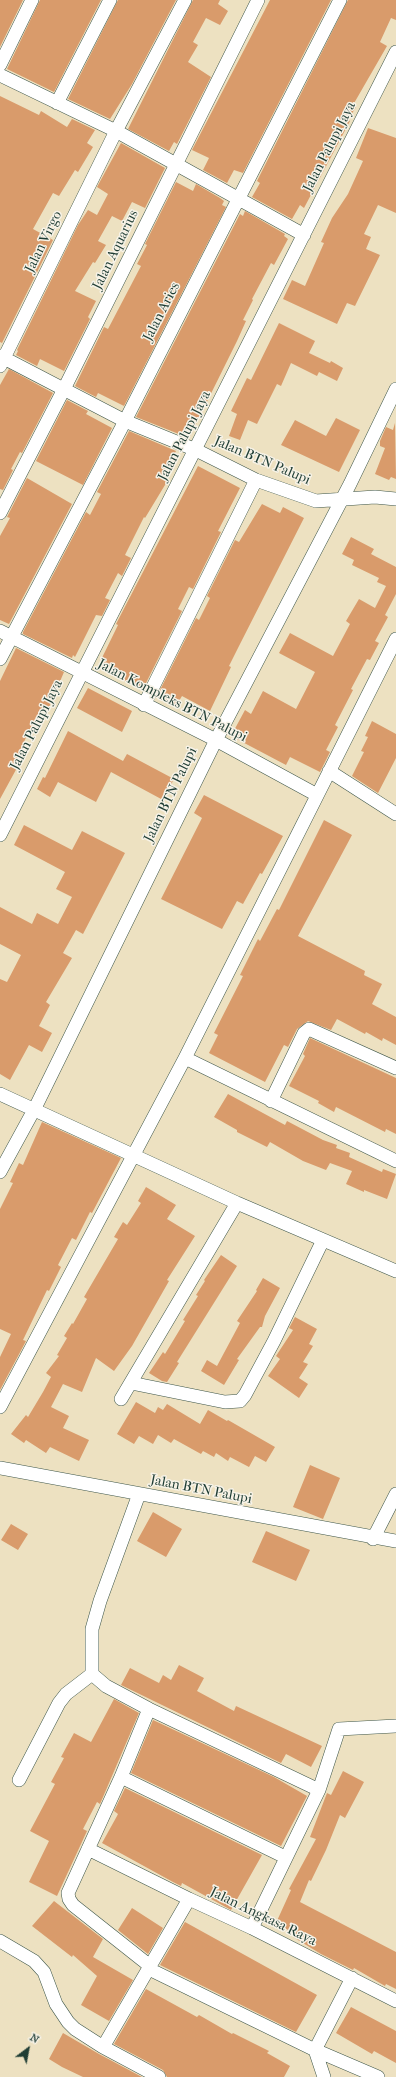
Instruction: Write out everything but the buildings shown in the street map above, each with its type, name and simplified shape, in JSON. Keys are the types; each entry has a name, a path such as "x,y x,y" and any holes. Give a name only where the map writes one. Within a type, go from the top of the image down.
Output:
{"street":[{"path":"0,64 32,0"},
{"path":"57,103 110,0"},
{"name":"Jalan Virgo","path":"1,360 116,132 185,0"},
{"name":"Jalan Aquarius","path":"0,513 64,389 258,0"},
{"name":"Jalan Aries","path":"6,634 125,421 340,0"},
{"name":"Jalan Palupi Jaya","path":"0,835 396,52"},
{"path":"0,75 116,132 304,235"},
{"name":"Jalan BTN Palupi","path":"1,360 64,389 125,421 196,450 256,480 316,501 375,496 396,499"},
{"path":"341,499 396,389"},
{"path":"144,705 256,480"},
{"name":"Jalan BTN Palupi","path":"0,1172 35,1108 216,740 341,499"},
{"path":"0,659 6,634"},
{"name":"Jalan Kompleks BTN Palupi","path":"6,634 216,740 317,795"},
{"path":"0,1407 185,1058 396,639"},
{"path":"329,771 396,814"},
{"path":"271,1101 304,1033 309,1029 396,1068"},
{"path":"185,1058 396,1161"},
{"path":"0,1094 35,1108 237,1203 396,1271"},
{"path":"121,1399 237,1203"},
{"path":"131,1383 225,1402 240,1401 245,1395 274,1341 323,1240"},
{"name":"Jalan BTN Palupi","path":"0,1468 373,1539 396,1542"},
{"path":"139,1494 98,1608 92,1629 92,1674 106,1686 149,1710 319,1790"},
{"path":"373,1539 396,1494"},
{"path":"19,1780 59,1703 66,1694 92,1674"},
{"path":"149,1710 121,1777 68,1893 69,1899 73,1905 149,1967 316,2050 378,2077"},
{"path":"252,1928 285,1857 319,1790 339,1729 396,1726"},
{"path":"121,1777 285,1857"},
{"path":"88,1849 189,1899"},
{"name":"Jalan Angkasa Raya","path":"102,2047 189,1899 252,1928 396,2001"},
{"path":"0,1941 34,1961 44,1972 56,2004 68,2022 75,2029 102,2047 159,2077"},
{"path":"324,2077 316,2050 352,1978"}]}
